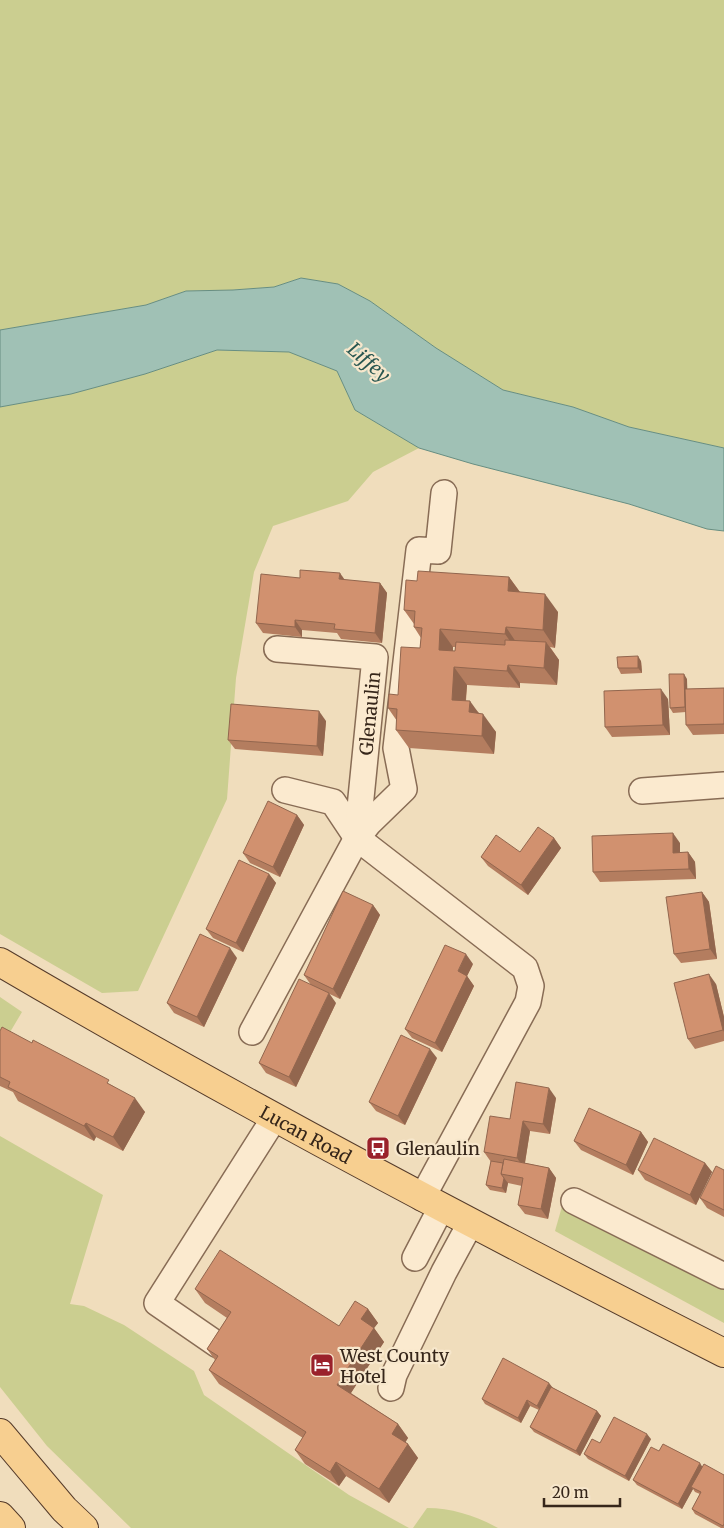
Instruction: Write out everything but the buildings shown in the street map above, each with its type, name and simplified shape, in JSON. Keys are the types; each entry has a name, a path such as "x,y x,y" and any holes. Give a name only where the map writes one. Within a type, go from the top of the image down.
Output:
{"main road":[{"name":"Lucan Road","path":"0,962 105,1024 470,1224 724,1353"},
{"path":"0,1433 64,1509 84,1528"},
{"path":"0,1516 11,1528"}],"street":[{"path":"357,838 369,823 404,789 396,748 419,550 438,551 444,493"},
{"name":"Glenaulin","path":"252,1032 357,838 375,657 277,649"},
{"path":"642,791 724,785"},
{"path":"285,790 333,802 357,838 525,968 531,986 528,1002 432,1203 415,1258"},
{"path":"218,1344 157,1302 275,1117"},
{"path":"574,1201 724,1276"},
{"path":"391,1388 394,1375 444,1272 470,1224"}],"green space":[{"path":"0,0 724,0 724,448 629,427 573,407 503,390 436,348 370,301 338,284 301,278 274,287 186,291 146,305 0,330"},
{"path":"217,350 289,352 337,371 355,410 419,448 373,472 348,501 273,526 254,572 236,678 227,799 138,991 102,993 0,934 0,407 71,394 145,374"},
{"path":"0,997 22,1012 0,1049"},
{"path":"0,1136 103,1195 70,1304 84,1306 124,1325 194,1371 204,1395 349,1495 409,1528 131,1528 47,1446 0,1387"},
{"path":"563,1203 724,1282 724,1323 555,1231"},
{"path":"427,1508 446,1509 464,1514 498,1528 413,1528"}],"water":[{"name":"Liffey","path":"301,278 338,284 370,301 436,348 503,390 573,407 629,427 724,448 724,531 707,529 629,504 473,464 419,448 355,410 337,371 289,352 217,350 145,374 71,394 0,407 0,330 146,305 186,291 274,287"}],"place":[{"name":"Glenaulin","path":"378,1148"},
{"name":"West County Hotel","path":"322,1365"}]}
